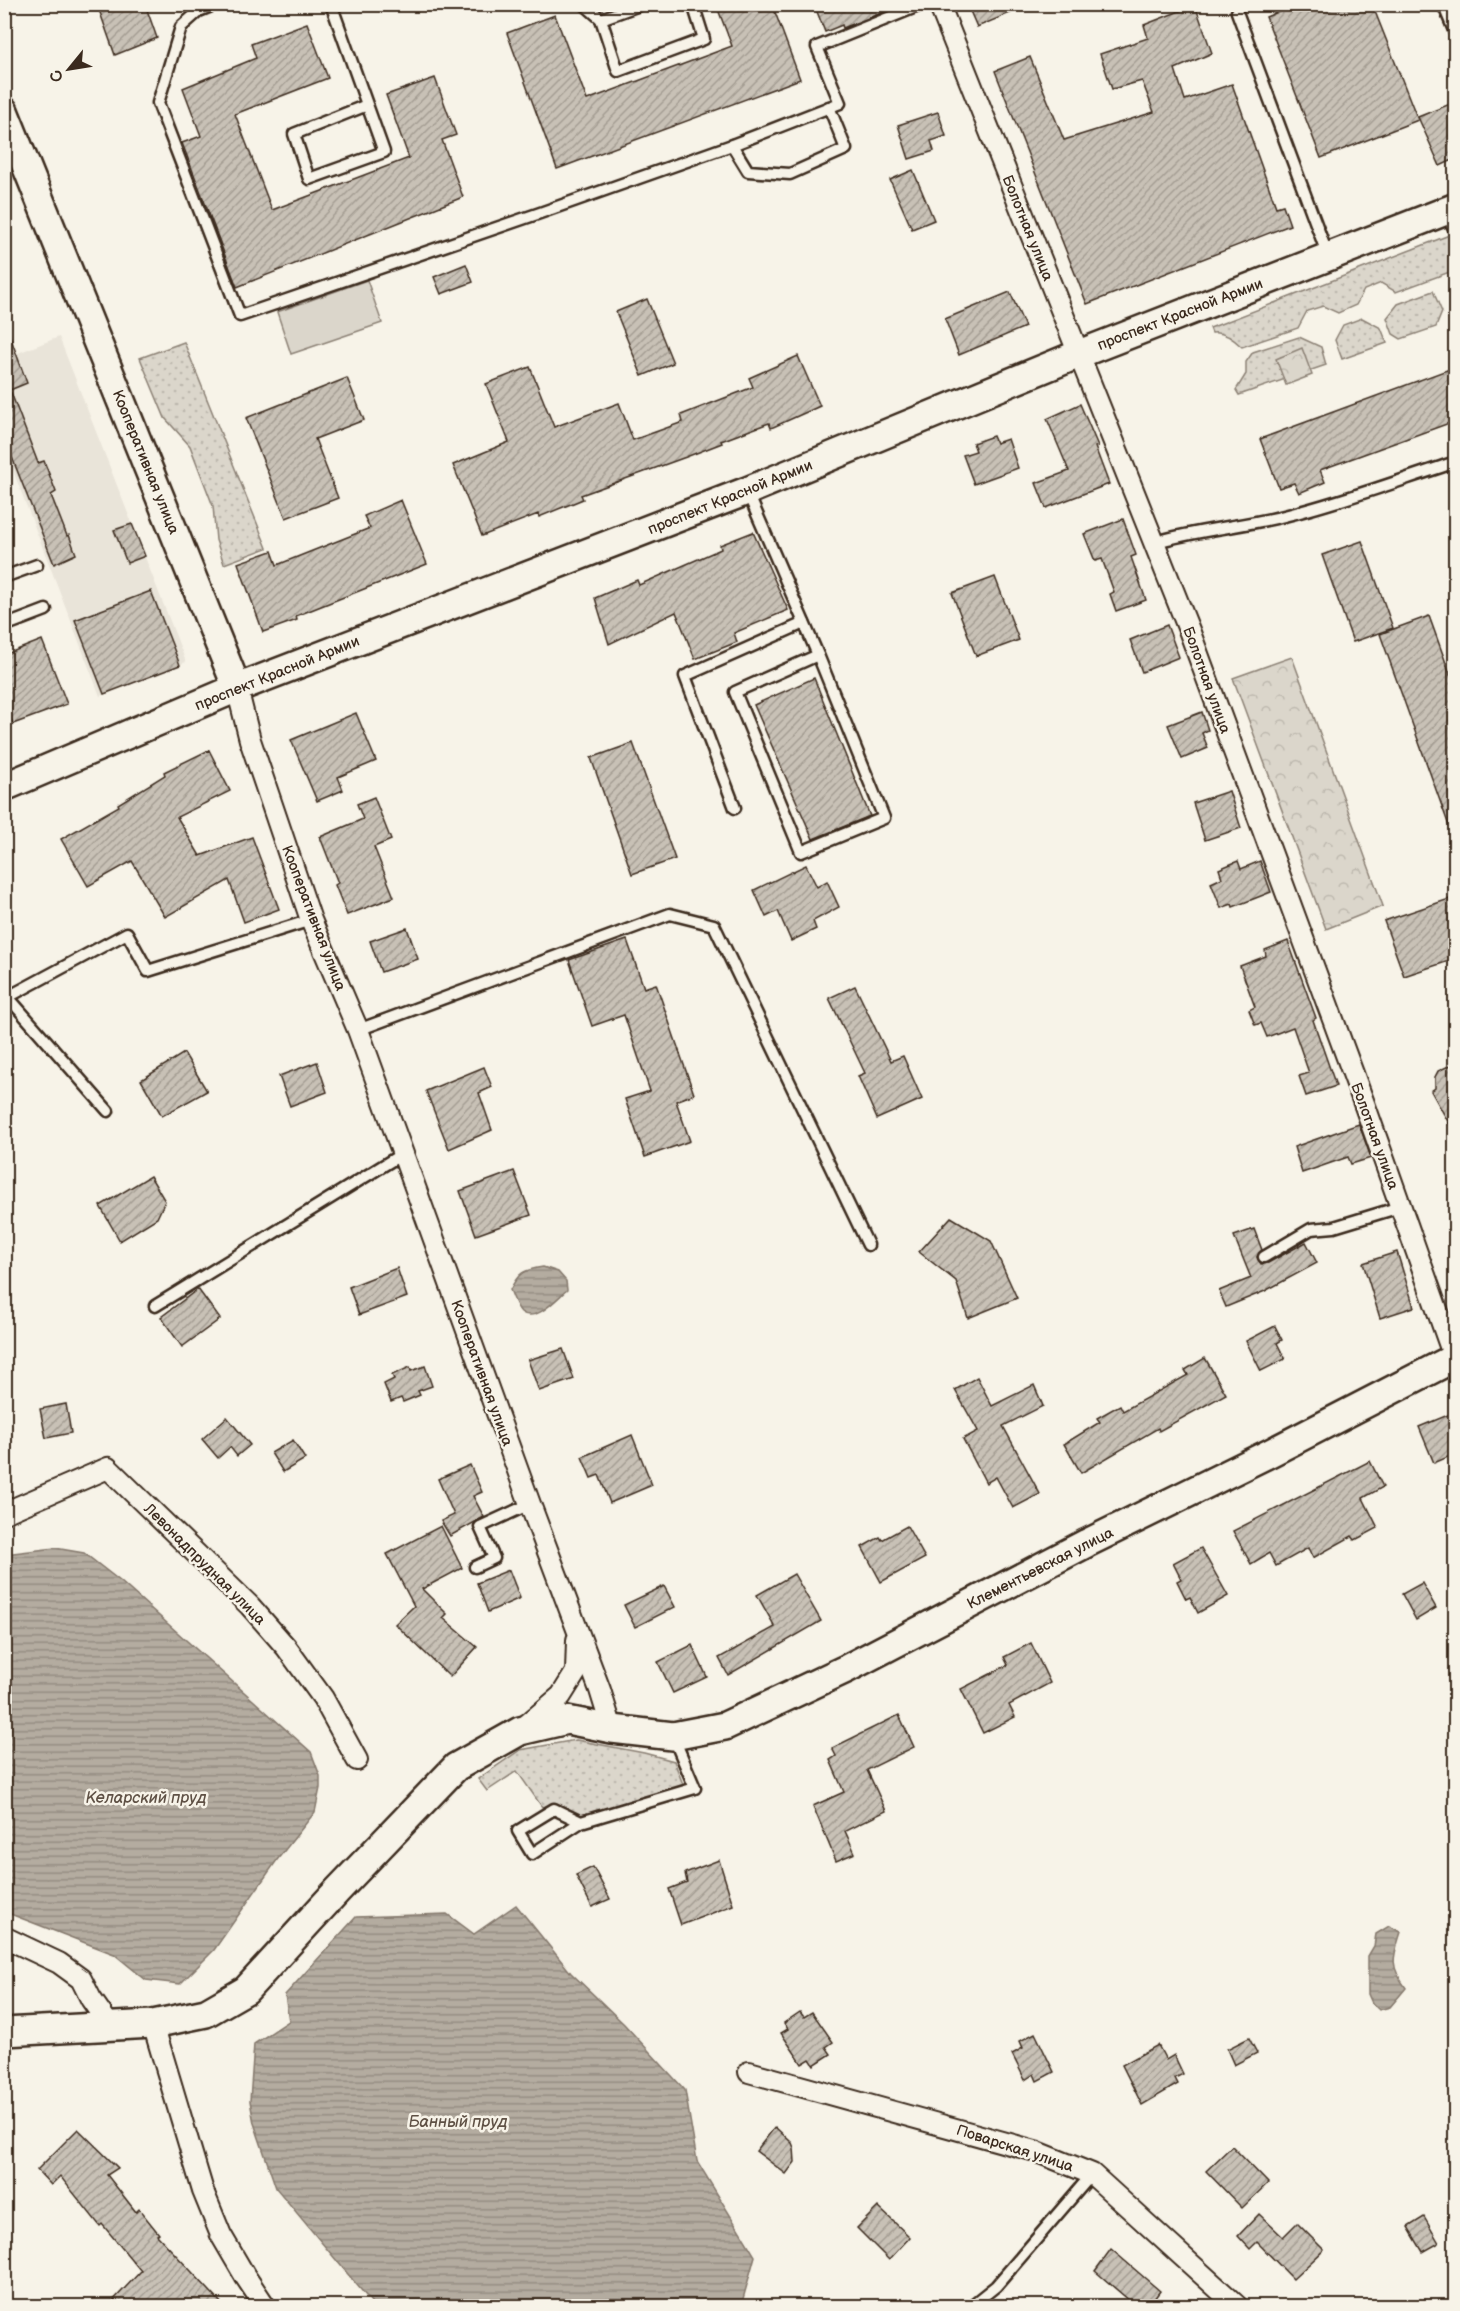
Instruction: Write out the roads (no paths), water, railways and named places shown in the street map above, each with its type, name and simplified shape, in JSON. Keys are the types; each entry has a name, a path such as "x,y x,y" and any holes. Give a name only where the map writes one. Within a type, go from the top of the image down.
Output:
{"street":[{"name":"Болотная улица","path":"939,4 1189,630 1365,1106 1455,1359"},
{"name":"Кооперативная улица","path":"4,111 237,688 250,740 311,920 358,1030 612,1729"},
{"name":"проспект Красной Армии","path":"4,787 237,688 747,491 1079,354 1329,256 1452,216"},
{"name":"Клементьевская улица","path":"4,2032 153,2024 206,2013 246,1990 456,1767 520,1731 567,1720 612,1729 673,1736 725,1726 846,1669 1087,1543 1455,1359"},
{"name":"Левонадпрудная улица","path":"4,1514 108,1468 250,1606 286,1647 323,1698 357,1760"},
{"path":"520,1731 561,1696 576,1672 577,1629"},
{"path":"4,1937 59,1963 81,1979 91,1999 110,2026"},
{"path":"153,2024 203,2191 221,2235 265,2307"},
{"name":"Поварская улица","path":"749,2072 1035,2151 1092,2174 1237,2307"}],"lane":[{"path":"216,4 199,11 181,27 158,104 240,316 732,145 840,102 817,47 923,4"},
{"path":"331,4 384,152 309,179 294,134 367,105"},
{"path":"585,4 601,19 618,71 704,39 693,4"},
{"path":"601,19 642,4"},
{"path":"1443,4 1455,35"},
{"path":"1237,12 1329,256"},
{"path":"732,145 748,171 790,174 846,149 829,107"},
{"path":"1153,543 1186,533 1262,522 1292,514 1455,462"},
{"path":"747,491 818,655 884,818 801,852 735,692 818,655"},
{"path":"4,577 38,565"},
{"path":"4,626 46,610"},
{"path":"735,808 685,676 804,623"},
{"path":"358,1030 670,914 714,925 868,1245"},
{"path":"108,1111 8,997 127,933 148,972 311,920"},
{"path":"155,1306 402,1154"},
{"path":"1264,1257 1311,1229 1334,1227 1400,1207"},
{"path":"475,1567 494,1558 480,1527 530,1504"},
{"path":"581,1822 554,1809 518,1831 532,1854 581,1822 695,1788 673,1736"},
{"path":"971,2307 996,2286 1092,2174"}],"water":[{"path":"543,1267 558,1272 566,1281 567,1290 540,1312 527,1315 519,1310 510,1290 522,1273"},
{"name":"Келарский пруд","path":"55,1548 84,1553 120,1581 311,1752 320,1776 315,1812 277,1860 214,1950 180,1984 146,1980 114,1954 5,1912 5,1554"},
{"name":"Банный пруд","path":"516,1905 571,1973 624,2024 685,2090 697,2161 755,2256 741,2306 402,2306 372,2303 276,2188 254,2123 250,2101 254,2044 289,2021 285,1995 356,1917 447,1914 474,1934"},
{"path":"1389,1926 1401,1932 1394,1961 1397,1973 1406,1988 1390,2007 1379,2010 1372,2003 1368,1994 1368,1956 1374,1946 1376,1934"}]}
